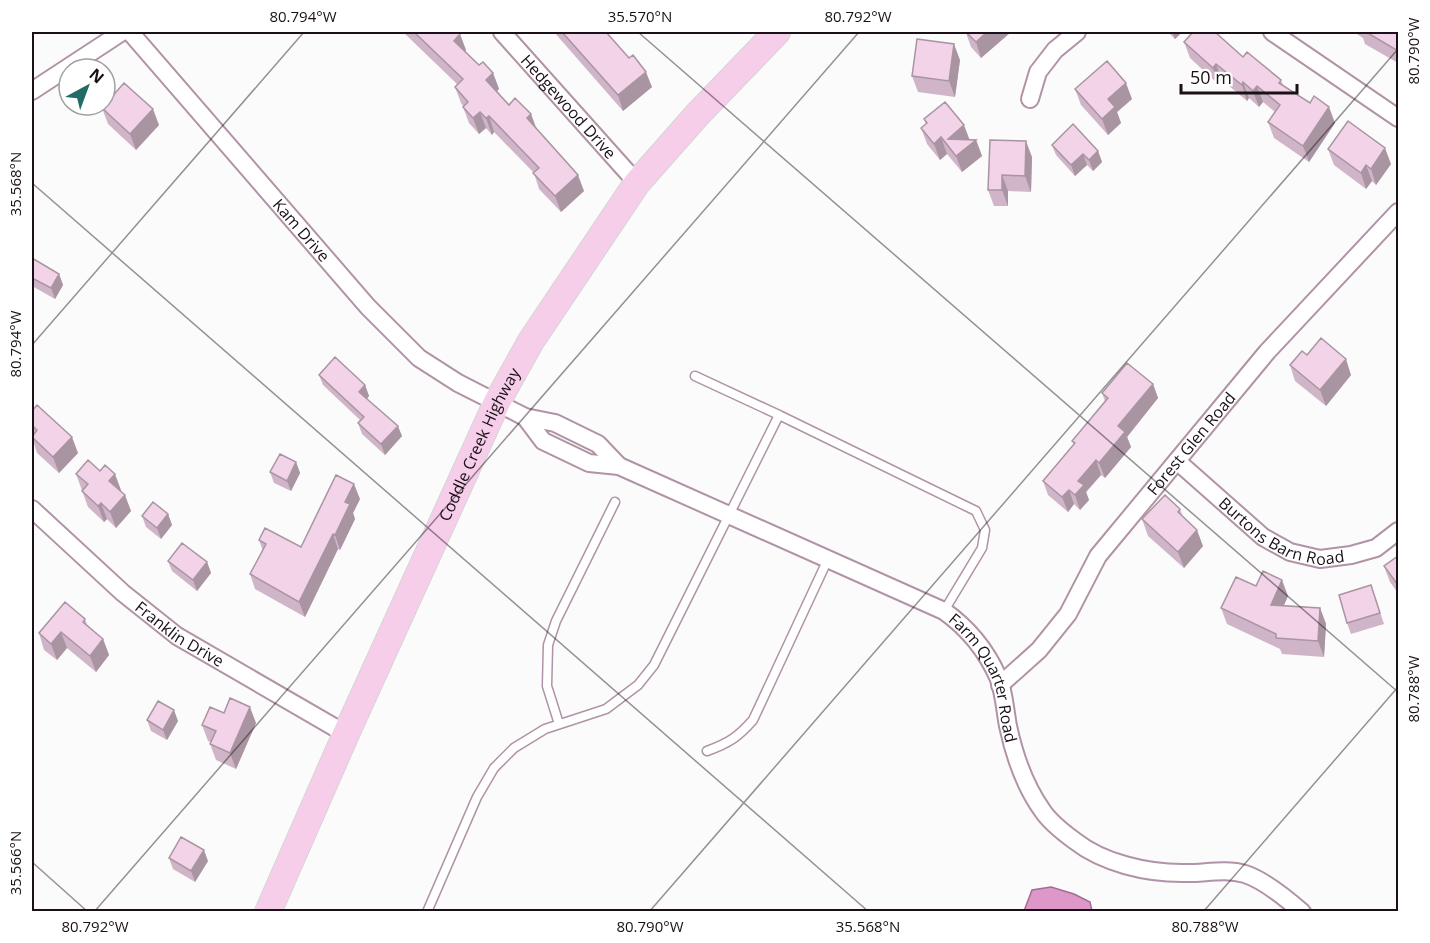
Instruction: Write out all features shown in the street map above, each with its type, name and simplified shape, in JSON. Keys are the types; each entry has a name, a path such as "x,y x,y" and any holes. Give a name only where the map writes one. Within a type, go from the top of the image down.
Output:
{"main road":[{"name":"Coddle Creek Highway","path":"268,912 497,402 531,341 637,183 697,115 777,32"}],"street":[{"path":"32,91 122,32"},
{"name":"Kam Drive","path":"130,32 368,307 419,358 458,383 497,402"},
{"name":"Hedgewood Drive","path":"502,32 637,183"},
{"path":"1030,99 1038,72 1055,50 1077,32"},
{"path":"1272,32 1398,118"},
{"name":"Forest Glen Road","path":"1000,685 1039,650 1068,614 1098,556 1267,352 1398,212"},
{"name":"Farm Quarter Road","path":"497,402 525,417 555,423 597,444 619,466 944,611 975,638 998,678 1013,746 1026,782 1042,811 1075,841 1100,857 1129,867 1181,873 1220,870 1247,874 1279,893 1302,912"},
{"name":"Burtons Barn Road","path":"1177,461 1263,537 1290,552 1320,559 1351,555 1376,548 1398,531"},
{"name":"Franklin Drive","path":"32,509 123,593 177,636 346,734"}],"lane":[{"path":"695,376 976,511 985,530 982,548 944,611"},
{"path":"427,912 477,797 494,768 514,748 545,729 606,709 639,685 654,666 779,415"},
{"path":"560,724 548,686 546,665 548,645 556,621 615,502"},
{"path":"707,751 725,745 740,735 753,720 828,559"}],"shaded area":[{"path":"1051,887 1090,902 1092,911 1024,911 1032,890"}],"building":[{"path":"414,32 457,32 460,34 454,41 479,65 483,62 493,73 486,80 509,105 515,98 531,114 527,118 578,175 555,196 533,173 539,168 489,116 486,118 480,112 473,118 463,107 468,102 455,87 463,79"},
{"path":"562,32 606,32 629,58 633,55 646,72 618,95"},
{"path":"966,32 987,32 976,42"},
{"path":"1193,32 1215,32 1243,57 1247,52 1281,80 1279,83 1310,103 1314,96 1329,107 1303,146 1268,122 1280,105 1257,86 1253,91 1216,64 1213,68 1184,42"},
{"path":"1366,32 1398,32 1398,51"},
{"path":"917,39 954,44 949,81 912,76"},
{"path":"1107,61 1126,83 1108,99 1115,107 1102,119 1075,89"},
{"path":"124,83 153,109 130,134 112,117 117,117 117,91"},
{"path":"945,102 964,125 948,139 976,140 956,156 941,137 934,144 921,128 927,123 924,119"},
{"path":"1348,121 1385,148 1371,169 1366,165 1361,173 1328,149"},
{"path":"1073,124 1098,151 1089,160 1083,154 1071,165 1052,145"},
{"path":"990,140 1026,141 1025,176 1002,175 1002,190 988,190"},
{"path":"32,258 59,274 51,288 32,278"},
{"path":"1321,338 1346,359 1320,390 1290,365 1302,351 1307,355"},
{"path":"335,357 365,385 359,392 398,426 381,444 358,423 364,417 319,375"},
{"path":"1127,363 1153,384 1118,426 1125,432 1099,463 1096,460 1078,481 1084,485 1075,495 1069,490 1062,497 1043,481 1075,443 1072,441 1108,398 1102,393"},
{"path":"37,405 72,437 53,457 32,437 37,430 32,425 32,411"},
{"path":"280,454 296,462 287,481 270,472"},
{"path":"88,460 100,471 105,465 115,474 109,481 125,495 110,512 101,503 98,506 82,491 88,484 76,474"},
{"path":"336,475 354,484 345,502 350,504 299,602 250,574 266,544 259,540 265,528 301,547"},
{"path":"1165,495 1180,509 1178,512 1197,530 1178,552 1142,519"},
{"path":"153,502 168,514 157,528 142,516"},
{"path":"182,543 207,562 193,580 168,561"},
{"path":"1398,556 1398,585 1384,566"},
{"path":"1263,571 1282,580 1271,605 1320,608 1318,641 1276,638 1276,634 1221,608 1236,577 1256,586"},
{"path":"1371,585 1380,613 1347,623 1339,595"},
{"path":"65,602 103,639 90,656 61,632 51,644 39,633"},
{"path":"230,698 250,707 230,753 210,744 216,731 202,725 210,707 224,713"},
{"path":"158,701 174,710 163,730 147,720"},
{"path":"181,837 204,850 191,871 169,858"}]}
